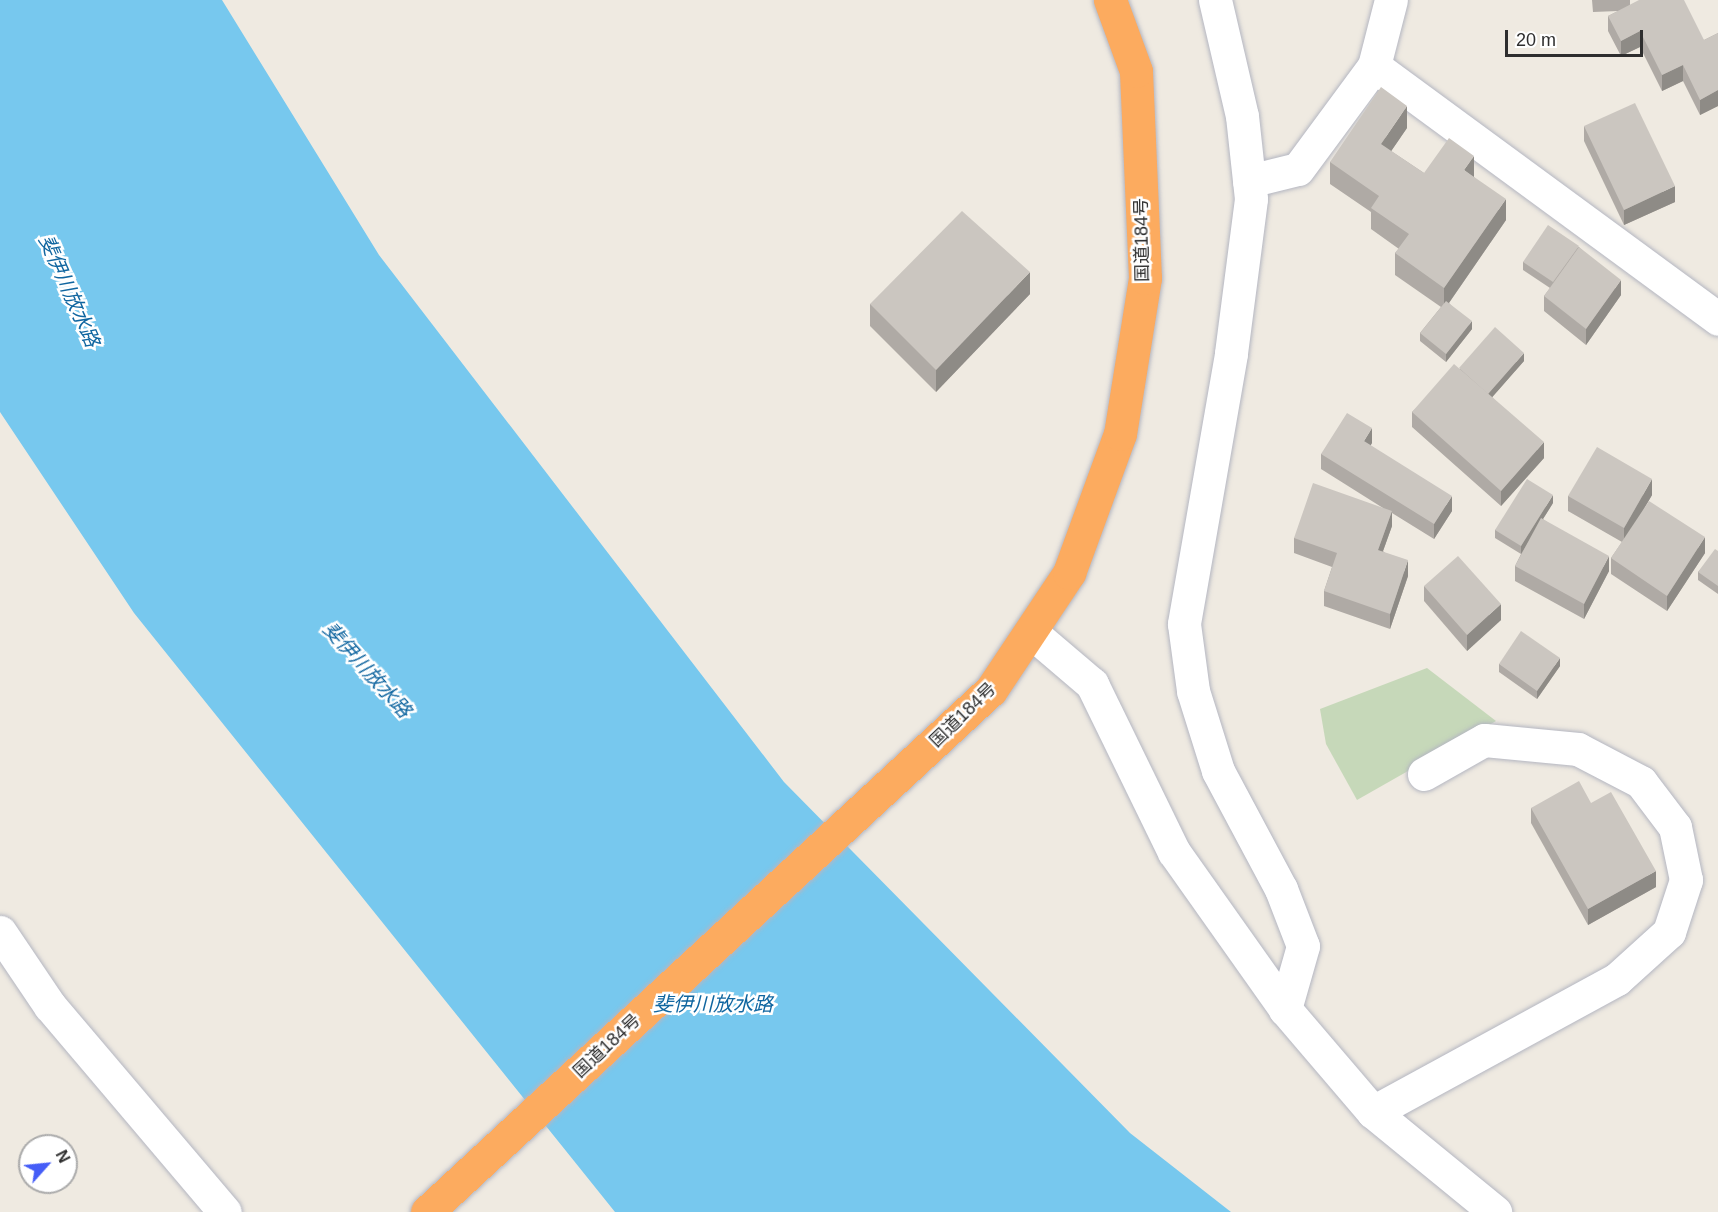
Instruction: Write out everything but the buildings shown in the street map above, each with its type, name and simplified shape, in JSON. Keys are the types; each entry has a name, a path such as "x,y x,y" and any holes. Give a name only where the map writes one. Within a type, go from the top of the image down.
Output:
{"highway":[{"name":"国道184号","path":"427,1212 991,690 1032,633 1069,573 1120,434 1145,278 1136,71 1110,0"}],"street":[{"path":"1215,0 1242,117 1251,199 1231,354 1184,624 1193,691 1218,771 1281,890 1303,946 1285,1009"},
{"path":"1249,181 1298,169 1374,66 1391,0"},
{"path":"1374,66 1718,319"},
{"path":"1032,633 1092,684 1174,852 1285,1009 1373,1112 1496,1212"},
{"path":"1373,1112 1617,979 1669,932 1686,880 1675,827 1641,782 1578,749 1484,740 1424,774"},
{"path":"0,932 50,1006 225,1212"}],"green space":[{"path":"1427,668 1496,721 1357,800 1326,744 1320,709"}],"water":[{"name":"斐伊川放水路","path":"0,0 222,0 379,255 784,782 1130,1133 1231,1212 615,1212 134,613 0,412"}]}
